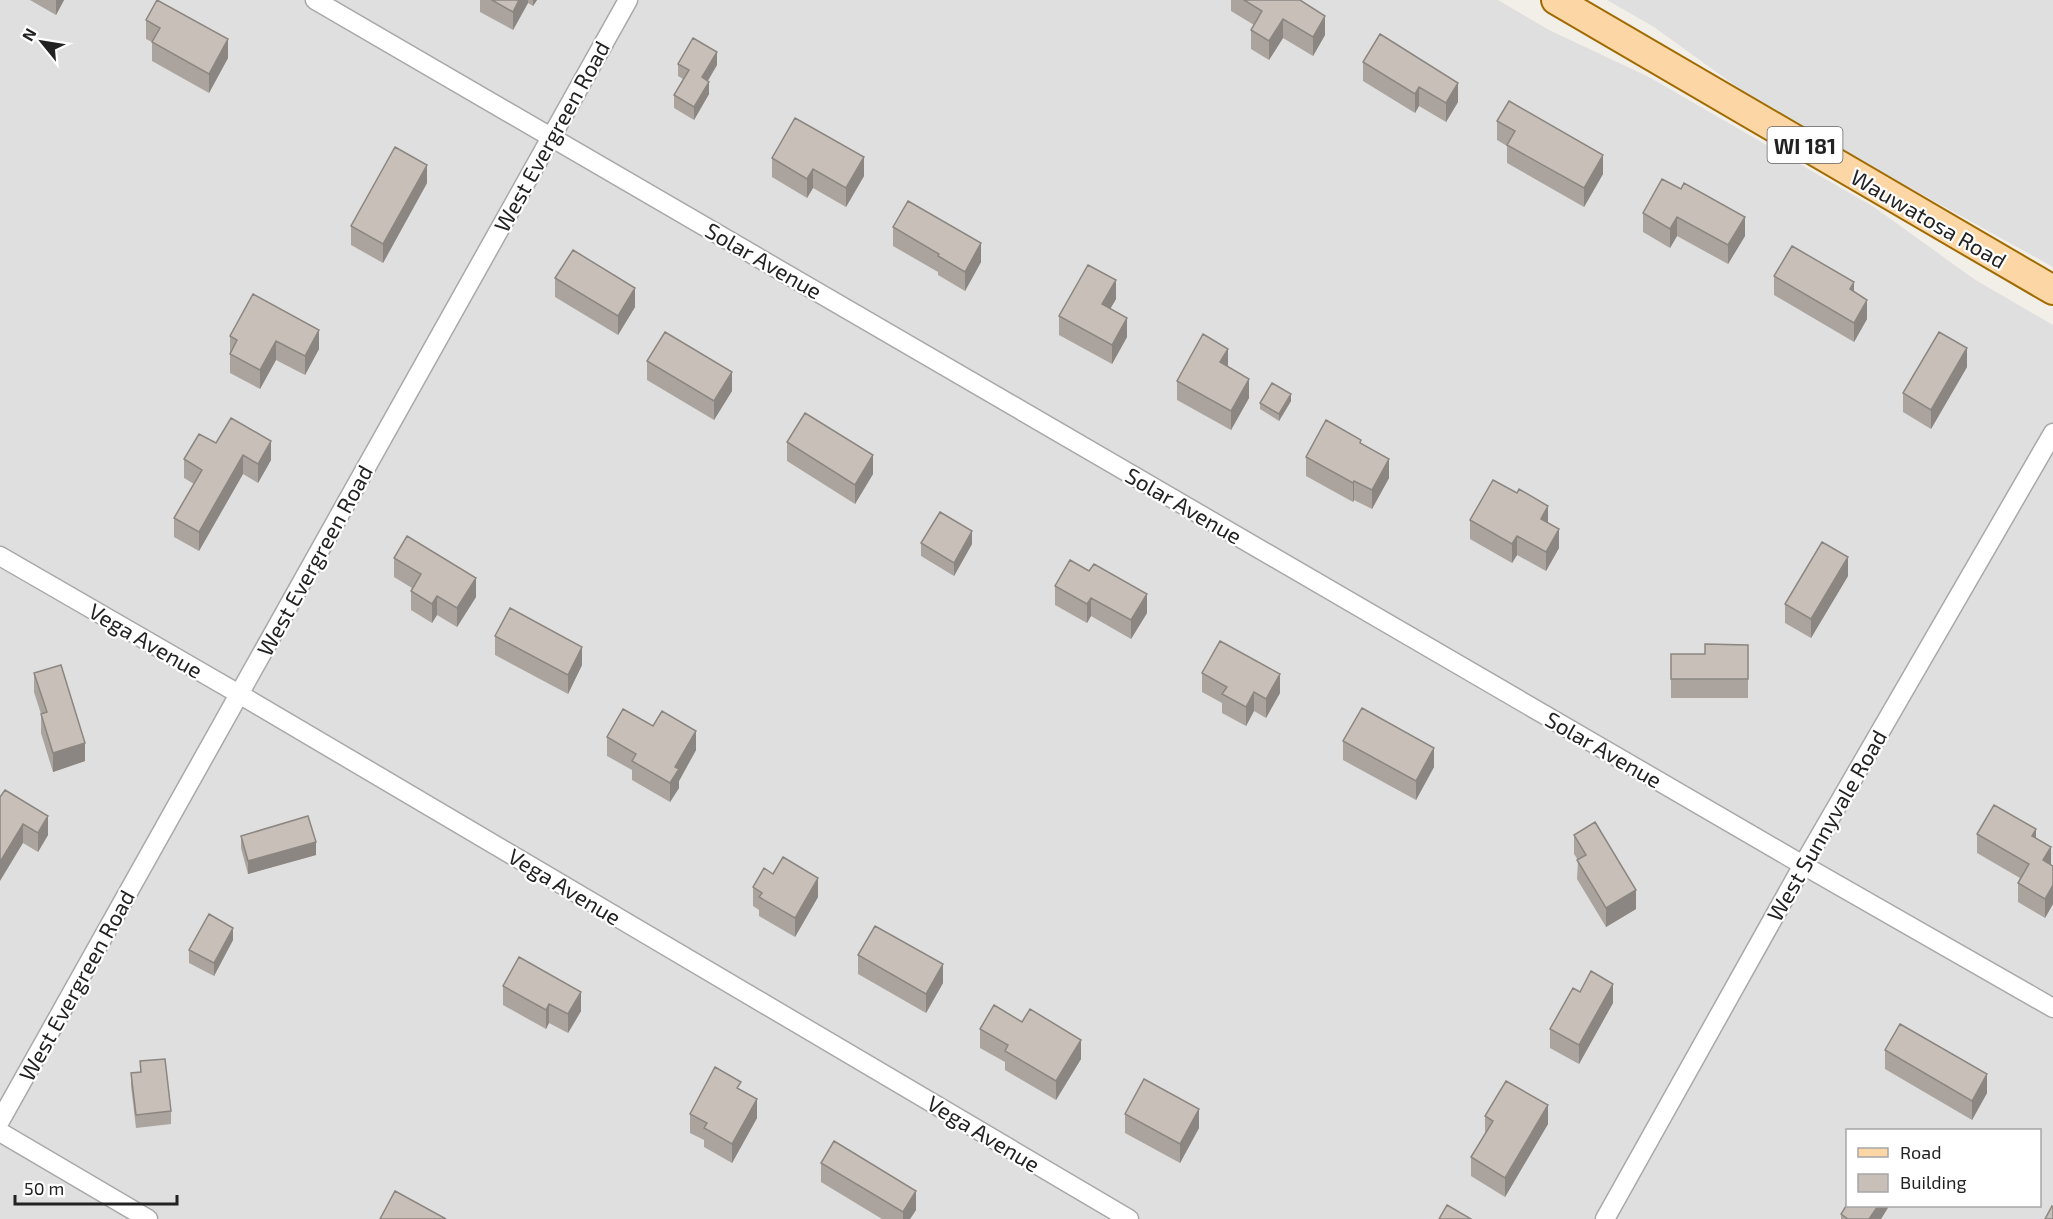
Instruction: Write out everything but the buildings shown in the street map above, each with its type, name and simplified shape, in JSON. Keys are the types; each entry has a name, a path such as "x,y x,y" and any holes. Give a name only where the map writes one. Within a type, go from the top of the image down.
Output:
{"main road":[{"name":"Wauwatosa Road","path":"1556,0 2053,290"}],"street":[{"name":"Solar Avenue","path":"315,0 2053,1008"},
{"name":"West Evergreen Road","path":"0,1121 628,0"},
{"name":"West Sunnyvale Road","path":"1605,1219 1803,864 2053,433"},
{"name":"Vega Avenue","path":"0,556 239,694 1129,1219"},
{"path":"0,1132 148,1219"}],"shaded area":[{"path":"0,0 1498,0 1549,30 1649,77 1874,207 1974,279 2053,325 2053,1219 0,1219"},
{"path":"1607,0 2053,0 2053,267 1896,180 1737,87 1654,27"}]}
